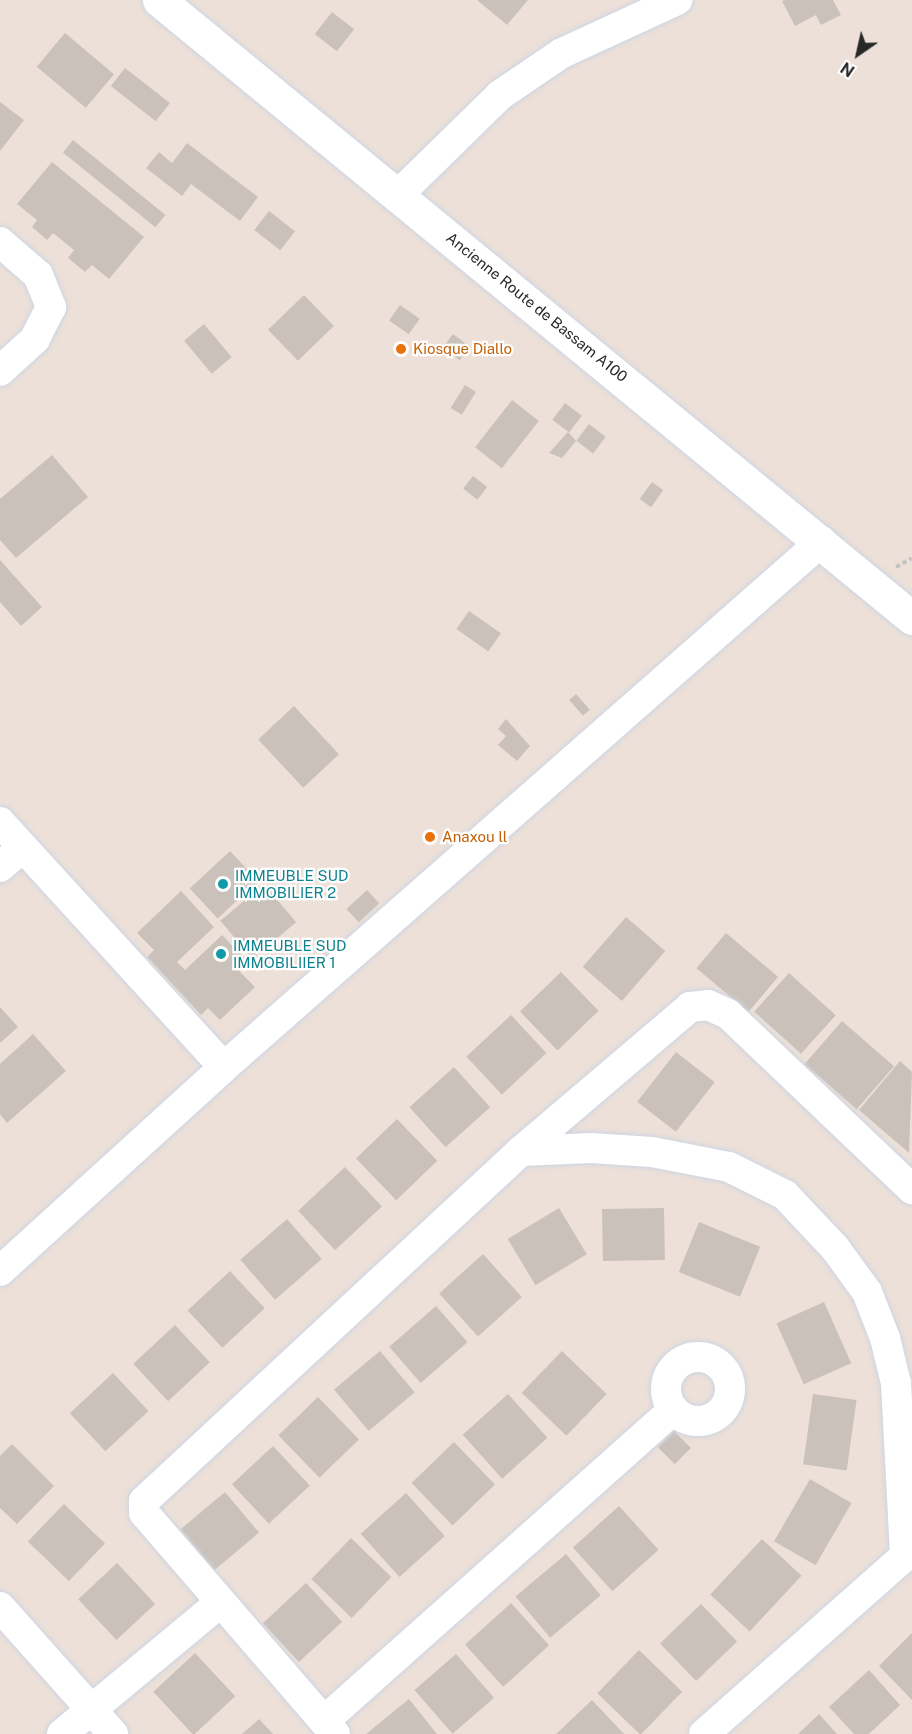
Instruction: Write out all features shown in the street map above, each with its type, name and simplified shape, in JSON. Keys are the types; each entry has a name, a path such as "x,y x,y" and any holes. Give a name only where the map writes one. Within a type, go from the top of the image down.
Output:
{"main road":[{"name":"Ancienne Route de Bassam A100","path":"159,0 822,541 912,618"}],"street":[{"path":"399,194 500,95 562,52 677,0"},
{"path":"0,242 38,274 51,307 35,339 0,371"},
{"path":"0,1271 224,1067 822,541"},
{"path":"0,822 224,1067"},
{"path":"0,867 22,848"},
{"path":"674,1410 330,1728 144,1513 144,1501 521,1151 690,1007 708,1005 728,1014 912,1189"},
{"path":"521,1151 591,1148 652,1152 729,1167 785,1196 814,1226 867,1292 885,1338 896,1383 908,1554 704,1734"},
{"path":"62,1734 220,1603"},
{"path":"0,1607 113,1734"}],"building":[{"path":"477,0 528,0 507,25"},
{"path":"833,0 841,15 821,25 816,15 795,26 782,1"},
{"path":"332,12 354,29 337,51 315,34"},
{"path":"65,33 114,74 86,108 37,67"},
{"path":"125,68 170,103 156,121 111,86"},
{"path":"0,102 24,120 0,151"},
{"path":"73,140 165,215 155,227 63,152"},
{"path":"187,143 258,197 240,221 191,184 182,196 146,168 159,152 172,163"},
{"path":"52,162 144,237 109,279 92,265 85,272 68,258 74,250 53,233 47,240 32,227 37,220 17,204"},
{"path":"269,211 295,231 280,250 254,230"},
{"path":"304,295 334,326 298,361 268,330"},
{"path":"400,305 420,319 409,334 389,321"},
{"path":"204,324 232,357 212,374 184,341"},
{"path":"453,334 470,347 460,360 443,348"},
{"path":"465,385 476,392 462,415 451,408"},
{"path":"512,400 539,421 502,468 475,447"},
{"path":"565,403 582,416 569,432 552,420"},
{"path":"589,424 606,437 593,453 576,441"},
{"path":"568,432 576,441 562,458 549,453"},
{"path":"52,455 88,497 16,558 0,540 0,499"},
{"path":"473,476 487,487 477,500 463,489"},
{"path":"652,482 663,490 651,507 640,499"},
{"path":"0,560 42,607 21,626 0,602"},
{"path":"469,611 501,633 488,651 456,629"},
{"path":"576,694 590,710 583,716 569,700"},
{"path":"294,706 339,754 303,788 258,739"},
{"path":"506,719 530,746 517,761 498,745 506,736 498,729"},
{"name":"IMMEUBLE SUD IMMOBILIER 2","path":"230,851 258,881 218,918 190,889"},
{"path":"264,884 296,922 252,959 220,921"},
{"path":"367,890 379,903 359,922 347,909"},
{"name":"IMMEUBLE SUD IMMOBILIIER 1","path":"181,891 214,927 177,962 185,970 222,935 248,962 239,971 255,987 220,1020 208,1008 201,1015 147,957 154,950 137,933"},
{"path":"626,917 665,951 622,1001 583,967"},
{"path":"726,933 778,977 749,1012 696,968"},
{"path":"561,972 599,1011 558,1050 520,1012"},
{"path":"789,973 836,1015 801,1054 754,1012"},
{"path":"0,1007 18,1027 0,1043"},
{"path":"511,1015 546,1053 502,1095 466,1057"},
{"path":"842,1021 894,1066 857,1109 805,1064"},
{"path":"33,1034 66,1071 7,1123 0,1114 0,1064"},
{"path":"676,1052 715,1082 676,1132 637,1102"},
{"path":"900,1061 912,1072 909,1153 859,1110"},
{"path":"454,1067 490,1107 446,1147 409,1107"},
{"path":"397,1119 437,1161 396,1200 356,1159"},
{"path":"345,1167 382,1206 335,1250 298,1211"},
{"path":"559,1208 587,1254 535,1285 508,1239"},
{"path":"664,1208 665,1260 603,1261 602,1209"},
{"path":"287,1219 322,1259 275,1300 240,1260"},
{"path":"699,1222 760,1247 740,1297 679,1272"},
{"path":"483,1254 522,1297 478,1337 439,1293"},
{"path":"230,1271 265,1308 222,1348 188,1311"},
{"path":"824,1302 851,1363 804,1384 776,1323"},
{"path":"436,1306 467,1342 421,1383 389,1347"},
{"path":"175,1325 210,1362 168,1401 133,1364"},
{"path":"380,1351 415,1392 369,1431 334,1390"},
{"path":"562,1351 607,1394 566,1436 522,1393"},
{"path":"113,1373 148,1411 105,1451 70,1413"},
{"path":"508,1394 547,1438 502,1479 463,1435"},
{"path":"813,1394 857,1400 847,1470 803,1464"},
{"path":"318,1397 359,1439 319,1478 278,1435"},
{"path":"674,1431 691,1448 675,1464 658,1447"},
{"path":"454,1442 495,1484 453,1525 412,1483"},
{"path":"12,1444 54,1486 17,1524 0,1508 0,1456"},
{"path":"273,1446 310,1485 269,1524 232,1484"},
{"path":"810,1479 852,1503 816,1565 774,1541"},
{"path":"225,1492 259,1533 215,1570 181,1529"},
{"path":"406,1493 445,1536 399,1577 361,1534"},
{"path":"64,1504 105,1544 69,1581 28,1541"},
{"path":"619,1506 658,1550 612,1591 573,1547"},
{"path":"351,1538 391,1577 352,1618 311,1579"},
{"path":"762,1539 801,1576 750,1631 710,1595"},
{"path":"566,1554 601,1595 550,1638 515,1596"},
{"path":"117,1563 155,1604 116,1640 78,1599"},
{"path":"306,1583 342,1622 299,1662 263,1623"},
{"path":"511,1603 549,1645 503,1687 465,1644"},
{"path":"701,1604 737,1641 696,1681 660,1644"},
{"path":"912,1633 912,1700 879,1666"},
{"path":"639,1650 682,1692 641,1734 597,1693"},
{"path":"195,1653 235,1696 193,1734 153,1692"},
{"path":"456,1654 494,1698 453,1734 414,1690"},
{"path":"869,1670 900,1705 869,1734 854,1734 829,1707"},
{"path":"409,1699 437,1734 366,1734"},
{"path":"592,1700 624,1734 556,1734"},
{"path":"819,1714 837,1734 798,1734"},
{"path":"259,1719 273,1734 242,1734"}],"place":[{"name":"Kiosque Diallo","path":"401,349"},
{"name":"Anaxou ll","path":"430,837"},
{"name":"IMMEUBLE SUD IMMOBILIER 2","path":"223,884"},
{"name":"IMMEUBLE SUD IMMOBILIIER 1","path":"221,954"}]}
